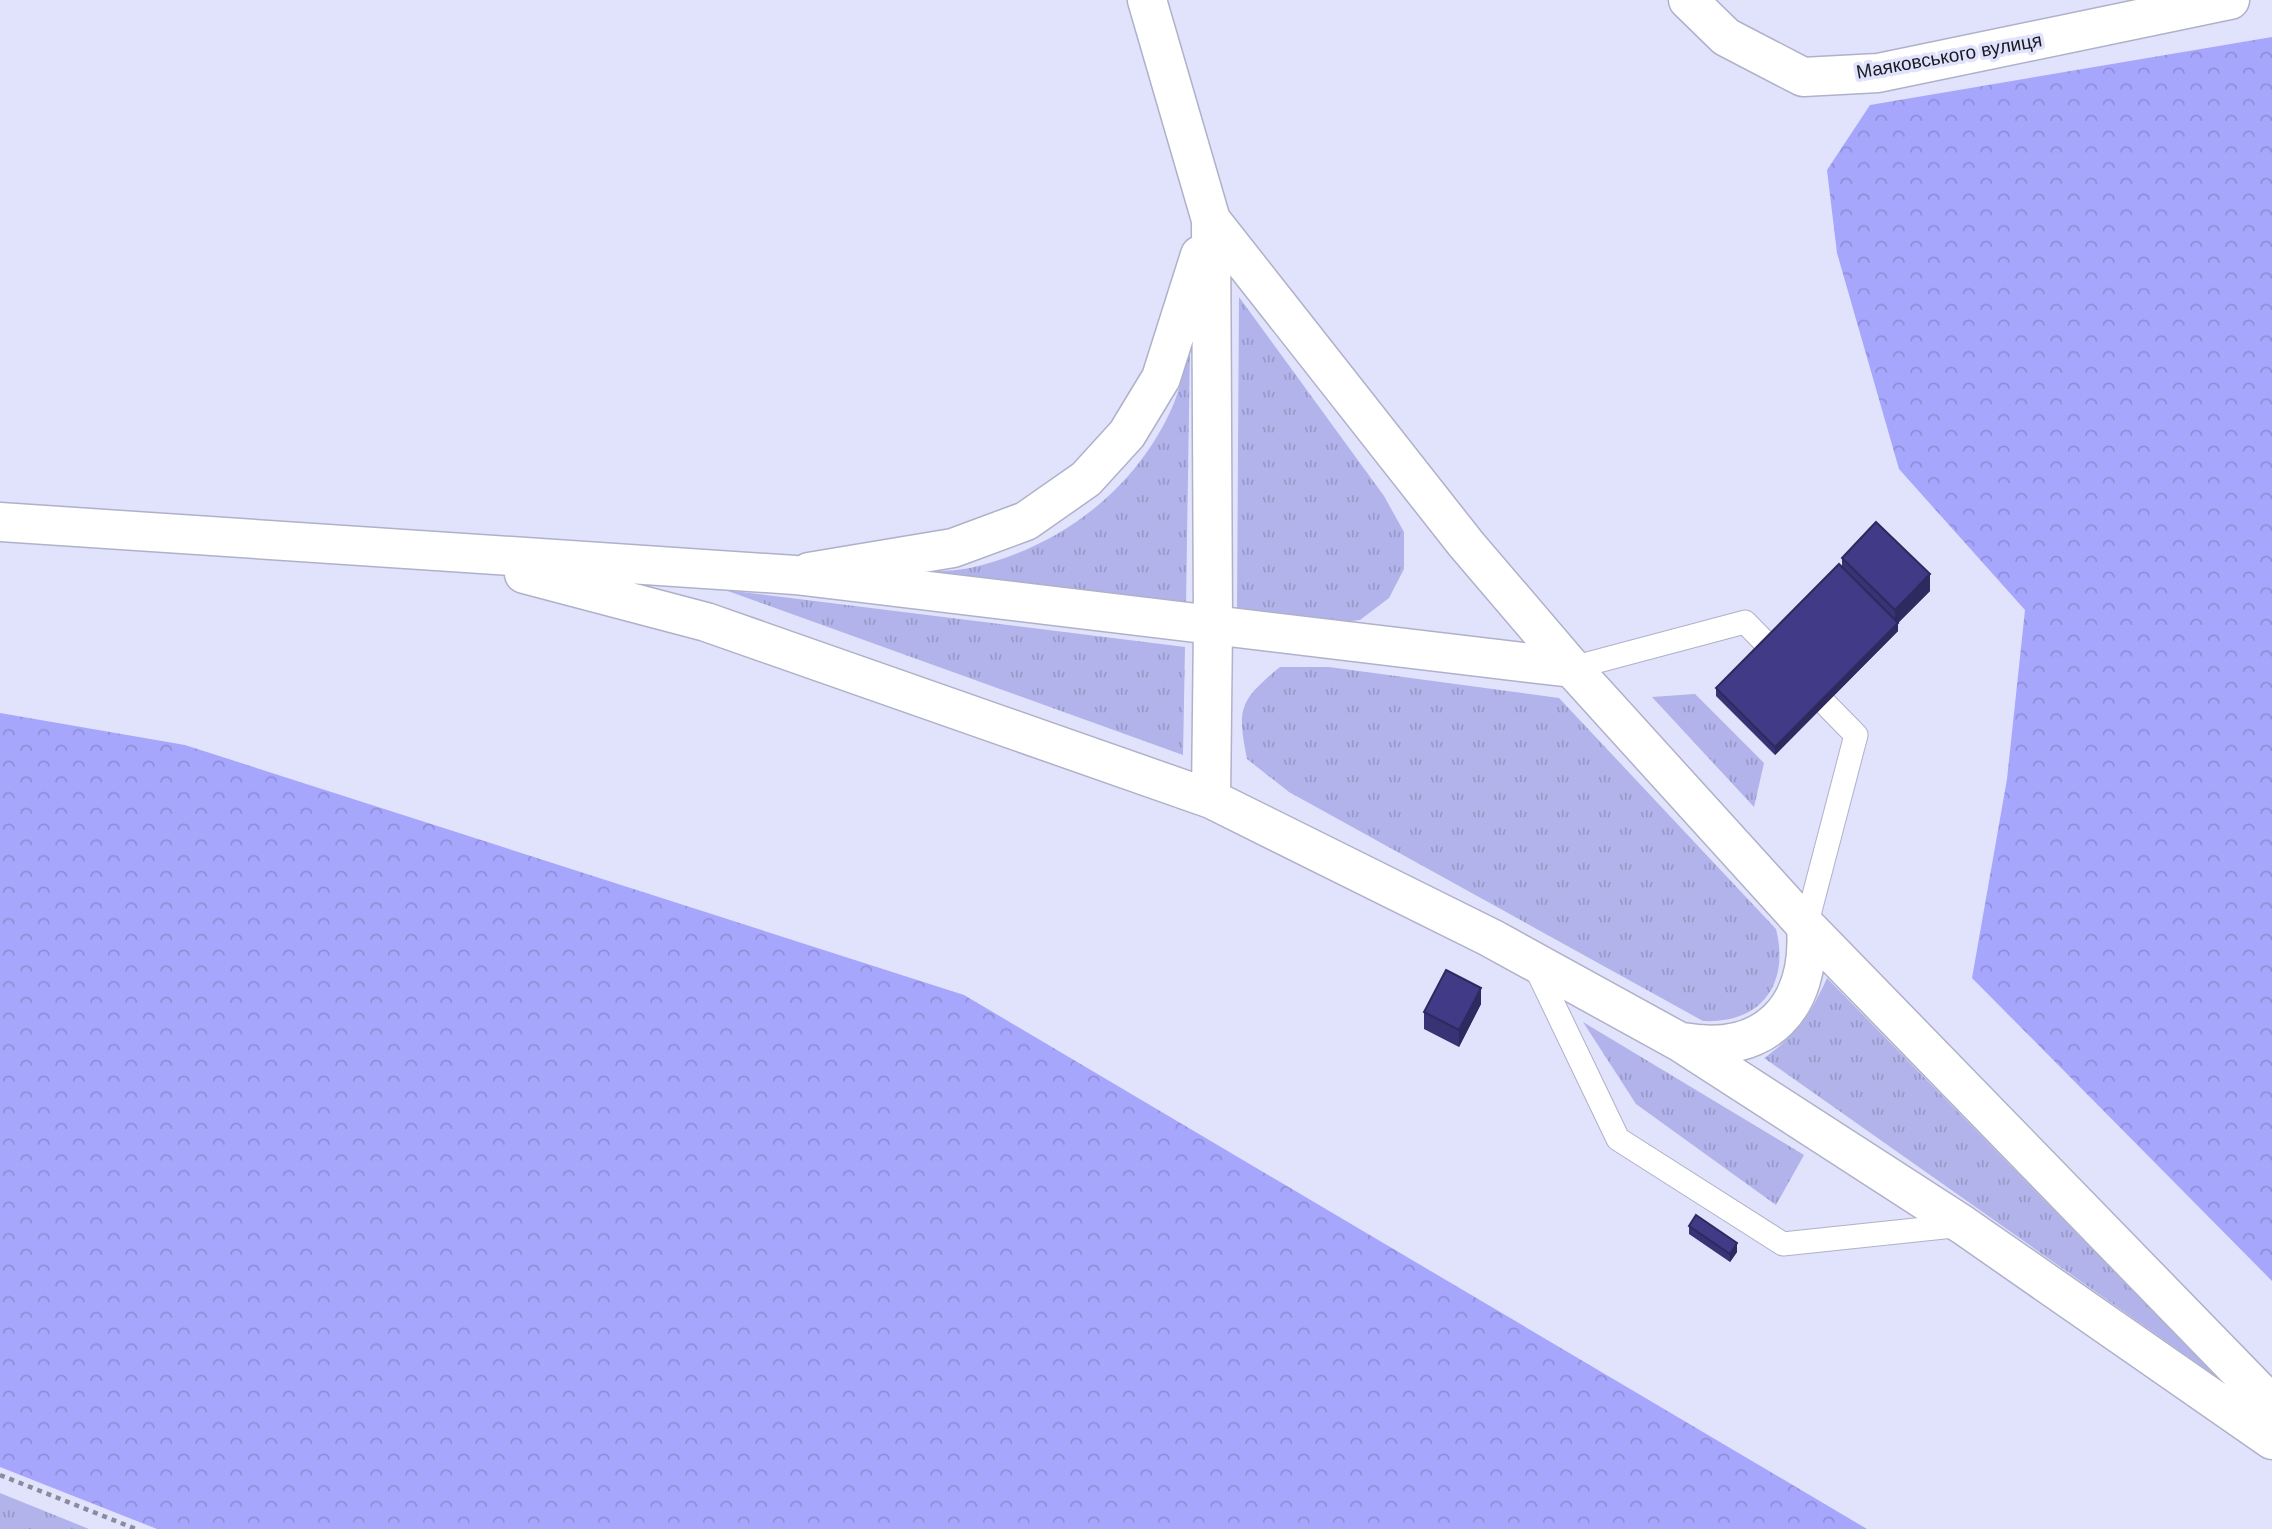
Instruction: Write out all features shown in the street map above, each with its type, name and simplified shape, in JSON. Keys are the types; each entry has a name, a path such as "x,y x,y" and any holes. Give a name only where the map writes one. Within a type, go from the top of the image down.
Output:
{"main road":[{"path":"1147,0 1211,220 1211,799"},
{"name":"Маяковського вулиця","path":"1688,0 1726,37 1803,77 1878,73 2230,0"},
{"path":"795,575 953,548 1026,521 1086,479 1127,434 1161,378 1211,220"},
{"path":"1211,220 1466,544 1572,668 1806,926 2272,1405"},
{"path":"0,522 795,575 1572,668"},
{"path":"438,552 706,622 1211,799 1531,958 1680,1042 1963,1225 2272,1440"},
{"path":"1680,1042 1709,1047 1738,1043 1765,1030 1787,1010 1802,985 1808,956 1806,926"}],"lane":[{"path":"1572,668 1745,622 1856,735 1806,926"},
{"path":"1531,958 1618,1139 1783,1244 1963,1225"}],"path":[{"path":"0,1475 136,1529"}],"green space":[{"path":"2272,37 2272,1281 1972,978 2007,779 2025,610 1899,469 1837,253 1827,170 1870,105"},
{"path":"1239,297 1384,496 1404,532 1404,569 1389,598 1360,620 1327,624 1237,612"},
{"path":"1190,346 1186,606 906,573 970,568 1003,559 1064,530 1092,510 1117,488 1159,434 1174,403"},
{"path":"725,590 1185,647 1183,755"},
{"path":"1280,667 1329,667 1559,698 1776,929 1779,967 1766,997 1755,1008 1741,1016 1703,1021 1289,792 1247,759 1242,728 1244,707 1249,698"},
{"path":"1695,694 1764,763 1754,807 1652,697"},
{"path":"0,713 185,745 964,995 1867,1529 157,1529 0,1467"},
{"path":"1827,978 2218,1378 1764,1058 1786,1041 1802,1023"},
{"path":"1583,1022 1804,1155 1776,1205 1636,1104"},
{"path":"0,1493 89,1529 0,1529"}],"building":[{"path":"1876,522 1930,574 1895,610 1842,558"},
{"path":"1839,564 1898,623 1775,747 1716,688"},
{"path":"1446,970 1481,988 1459,1030 1424,1012"},
{"path":"1696,1215 1737,1243 1730,1254 1689,1226"}]}
